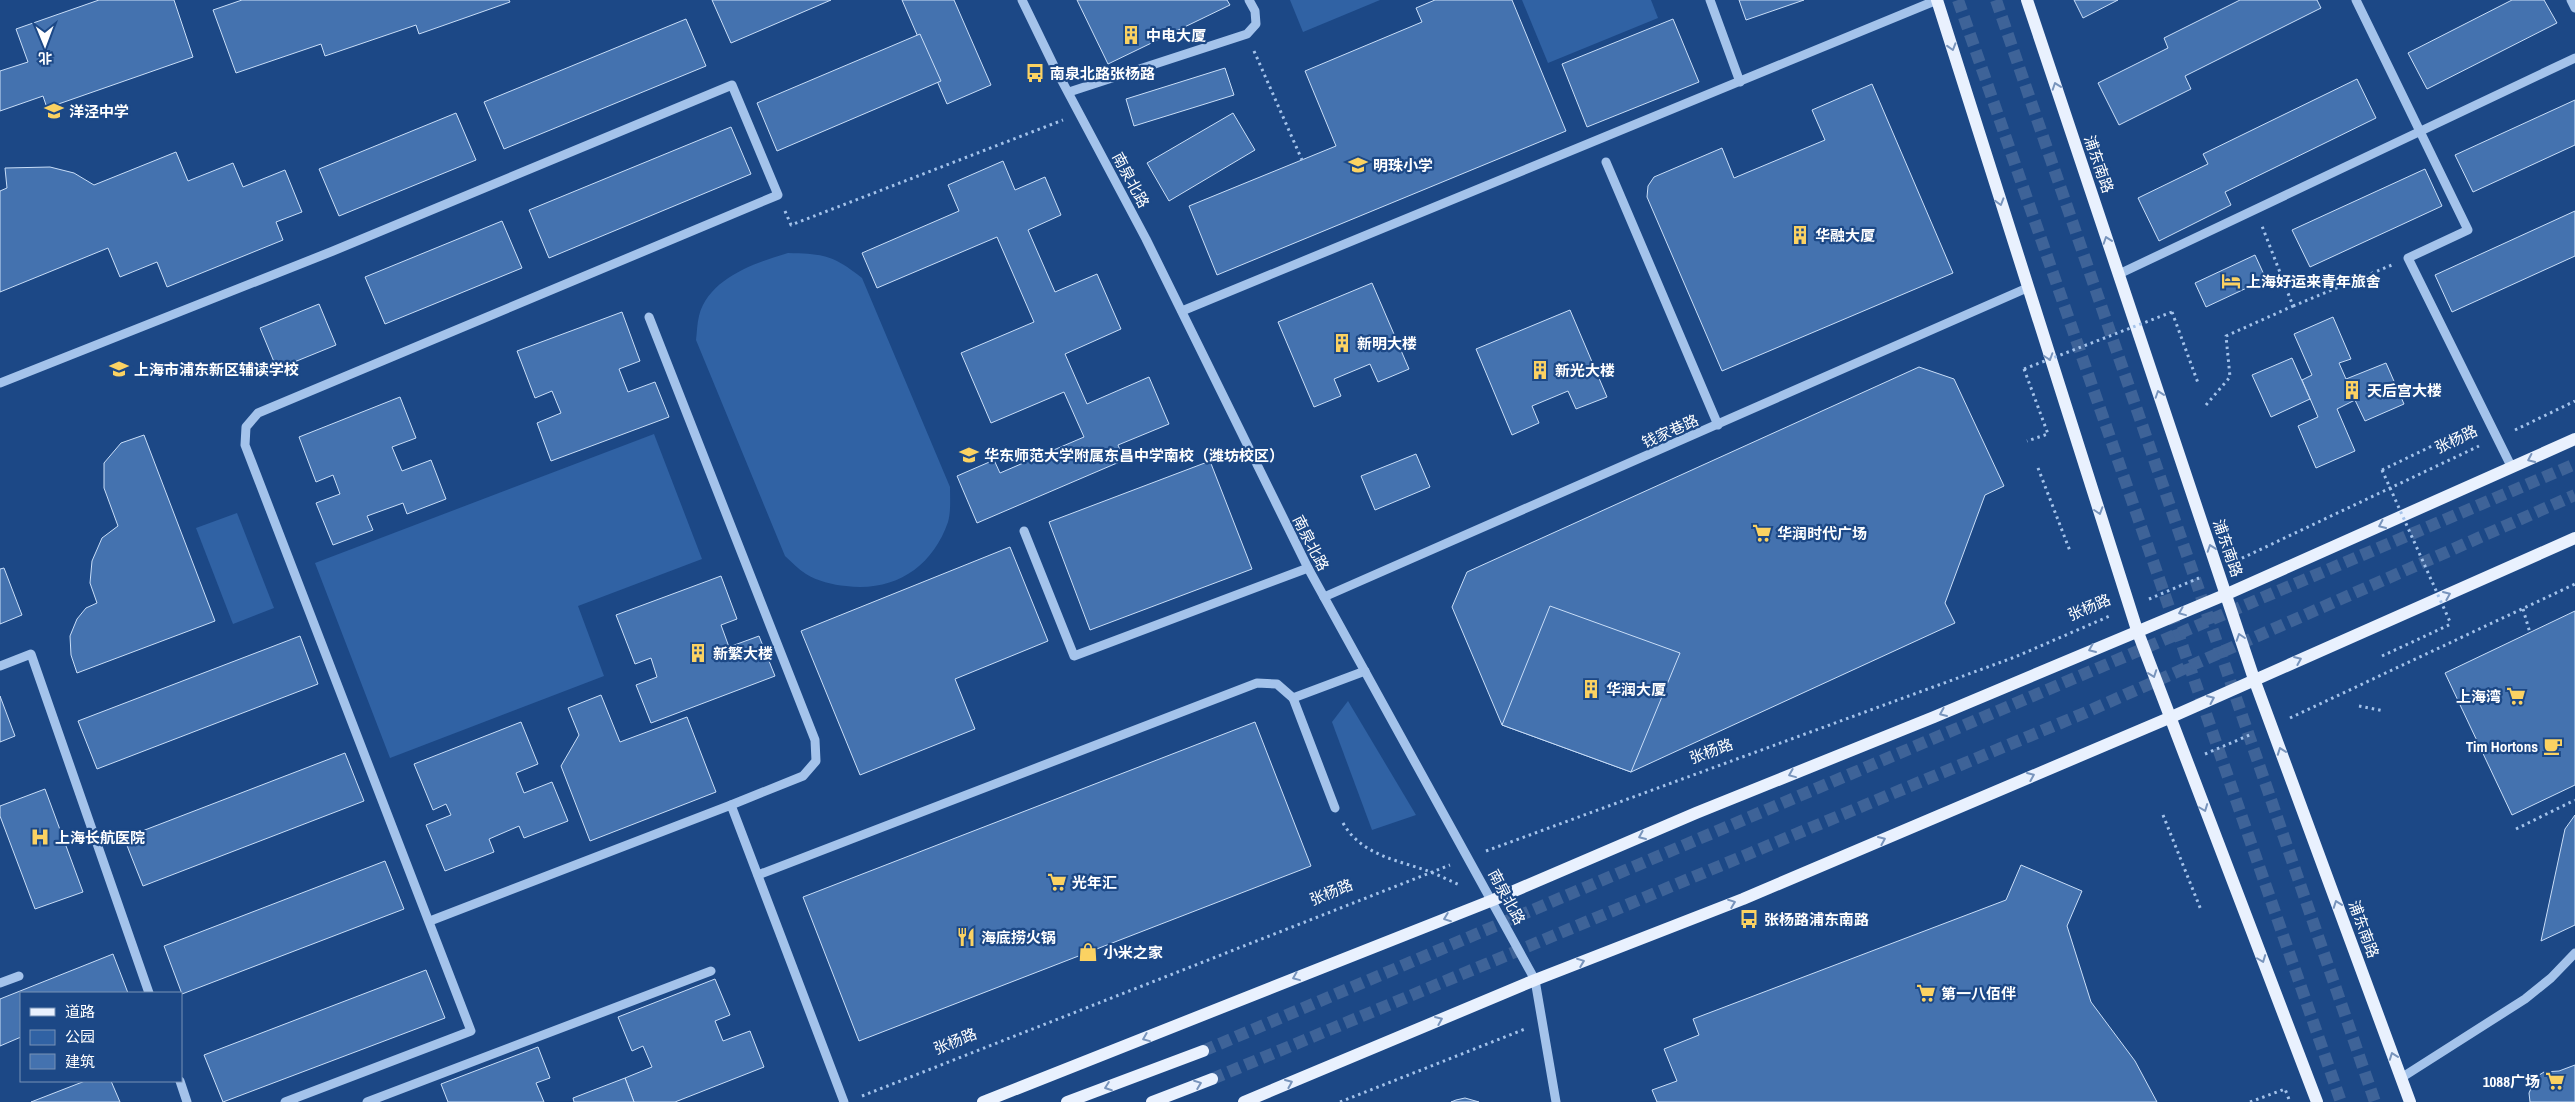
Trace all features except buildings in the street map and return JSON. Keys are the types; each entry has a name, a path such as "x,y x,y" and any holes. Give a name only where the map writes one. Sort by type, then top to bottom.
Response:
{"main road":[{"path":"1937,0 2137,630 2317,1102"},
{"name":"浦东南路","path":"2027,0 2254,680 2410,1102"},
{"path":"983,1102 1493,900 1696,813 1934,717 2226,594 2512,468 2575,438"},
{"path":"1244,1102 1535,980 1743,899 2169,718 2575,538"},
{"path":"1067,1102 1203,1052"},
{"path":"1152,1102 1212,1079"}],"street":[{"name":"南泉北路","path":"1022,0 1182,311 1308,568 1470,858 1535,980 1556,1102"},
{"path":"1068,92 1247,34 1256,24 1255,11 1250,0"},
{"path":"1710,0 1740,82"},
{"path":"1182,311 1937,0"},
{"path":"2356,0 2468,230 2408,258 2512,468"},
{"path":"2571,0 2575,8"},
{"path":"2119,274 2575,58"},
{"path":"0,383 333,251 732,86 778,195 258,413 246,427 245,445 430,921 470,1031 285,1102"},
{"path":"1606,162 1718,425"},
{"name":"钱家巷路","path":"1324,598 2027,288"},
{"path":"430,921 803,776 816,761 815,740 649,317"},
{"path":"1024,531 1074,656 1308,568"},
{"path":"0,666 31,654 150,992"},
{"path":"1292,698 1365,671"},
{"path":"758,875 1257,683 1276,684 1292,698 1335,808"},
{"path":"731,805 844,1102"},
{"path":"2401,1078 2525,999 2551,978 2575,952"},
{"path":"366,1102 710,971"},
{"path":"0,983 19,976"},
{"path":"180,1082 187,1102"}],"path":[{"path":"1247,34 1302,160"},
{"path":"778,195 791,225 1080,113"},
{"path":"2256,209 2293,306"},
{"path":"2206,405 2230,377 2226,336 2408,258"},
{"path":"2027,441 2048,434 2024,369 2172,312 2198,383"},
{"name":"张杨路","path":"855,1098 1430,872 2015,657 2218,570 2575,401"},
{"path":"2382,656 2451,624 2382,470 2457,434"},
{"path":"2038,468 2070,551"},
{"path":"2186,762 2271,726 2575,584"},
{"path":"2523,609 2530,633"},
{"path":"2359,706 2384,711"},
{"path":"2516,829 2575,800"},
{"path":"1335,808 1348,833 1371,852 1430,872 1493,900"},
{"path":"2163,815 2201,910"},
{"path":"1340,1102 1542,1022"},
{"path":"2250,1102 2285,1089 2290,1102"}],"green space":[{"path":"1290,0 1380,0 1303,32"},
{"path":"1522,0 1651,0 1658,18 1548,63"},
{"path":"788,253 828,257 862,278 950,487 949,518 941,538 921,564 909,574 895,581 864,587 831,584 806,574 785,556 696,340 699,316 704,303 712,292 723,282 748,267"},
{"path":"654,434 702,559 578,606 604,676 390,758 315,563"},
{"path":"237,513 274,608 233,624 196,528"},
{"path":"1348,701 1416,815 1372,830 1332,722"}],"tunnel":[{"path":"1958,0 2341,1102"},
{"path":"1996,0 2375,1102"},
{"path":"1203,1051 2575,464"},
{"path":"1212,1079 2082,714 2575,495"}],"place":[{"name":"中电大厦","path":"1131,35"},
{"name":"南泉北路张杨路","path":"1035,73"},
{"name":"洋泾中学","path":"54,111"},
{"name":"明珠小学","path":"1358,165"},
{"name":"华融大厦","path":"1800,235"},
{"name":"上海好运来青年旅舍","path":"2231,281"},
{"name":"新明大楼","path":"1342,343"},
{"name":"上海市浦东新区辅读学校","path":"119,369"},
{"name":"新光大楼","path":"1540,370"},
{"name":"天后宫大楼","path":"2352,390"},
{"name":"华东师范大学附属东昌中学南校（潍坊校区）","path":"969,455"},
{"name":"华润时代广场","path":"1762,533"},
{"name":"新繁大楼","path":"698,653"},
{"name":"华润大厦","path":"1591,689"},
{"name":"上海湾","path":"2516,696"},
{"name":"Tim Hortons","path":"2553,746"},
{"name":"上海长航医院","path":"40,837"},
{"name":"光年汇","path":"1057,882"},
{"name":"张杨路浦东南路","path":"1749,919"},
{"name":"海底捞火锅","path":"966,937"},
{"name":"小米之家","path":"1088,952"},
{"name":"第一八佰伴","path":"1926,993"},
{"name":"1088广场","path":"2555,1081"}]}
